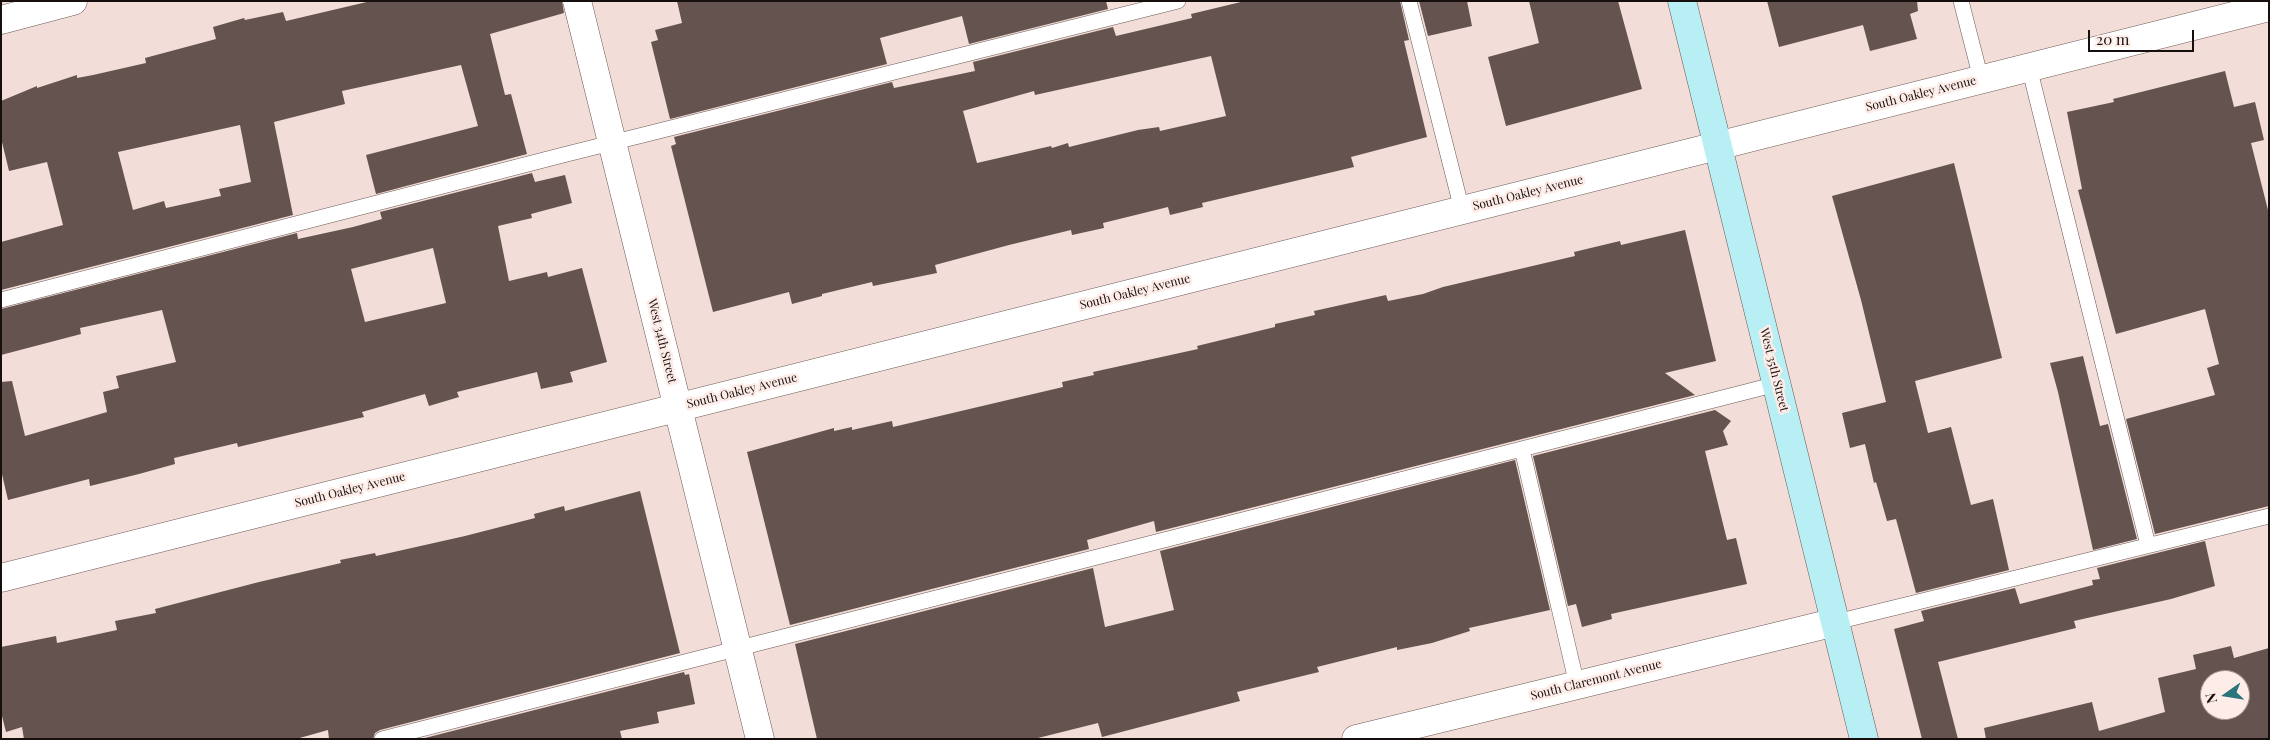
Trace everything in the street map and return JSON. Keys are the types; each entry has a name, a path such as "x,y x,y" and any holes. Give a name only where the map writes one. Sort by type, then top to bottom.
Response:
{"main road":[{"name":"West 35th Street","path":"1682,1 1864,739"}],"street":[{"path":"1,20 73,1"},
{"name":"West 34th Street","path":"577,1 760,739"},
{"name":"South Oakley Avenue","path":"1,578 2269,7"},
{"name":"South Claremont Avenue","path":"1356,739 1836,622"}],"lane":[{"path":"1,300 612,143 1178,1"},
{"path":"1409,1 1462,210"},
{"path":"1961,1 1981,79"},
{"path":"2029,67 2148,545"},
{"path":"382,739 1777,384"},
{"path":"1522,449 1577,685"},
{"path":"1836,622 2269,516"}],"building":[{"path":"371,1 562,1 564,13 490,34 505,95 511,94 527,154 376,194 366,155 478,126 461,65 342,91 345,104 274,122 293,215 1,290 1,242 63,225 47,162 9,171 1,138 1,101 37,86 37,88 77,75 77,78 146,63 145,58 216,39 213,27 244,18 245,20 283,12 286,21","holes":["240,125 251,182 219,189 221,196 166,208 164,201 133,210 118,152"]},
{"path":"677,1 1106,1 1108,9 969,44 962,16 880,38 887,64 670,119 651,42 658,40 655,30 682,23"},
{"path":"1245,1 1400,1 1409,40 1404,41 1427,137 1351,157 1354,167 1202,203 1203,207 1170,215 1168,207 1103,223 1104,228 1072,235 1071,230 1009,245 935,265 937,273 873,286 872,282 822,294 822,296 792,304 789,292 713,312 671,146 676,144 674,137 892,82 894,88 975,71 973,62 1113,27 1116,36 1192,18 1191,14","holes":["1211,56 1226,116 1160,131 1159,127 1138,130 1069,147 1068,143 1052,148 1051,146 977,163 963,111 1034,91 1035,95"]},
{"path":"1419,1 1467,1 1472,26 1428,36"},
{"path":"1529,1 1618,1 1642,89 1506,126 1488,57 1539,43"},
{"path":"1767,1 1917,1 1918,11 1910,14 1917,39 1870,51 1863,25 1779,47"},
{"path":"2225,71 2234,107 2255,102 2264,140 2251,143 2269,214 2269,506 2155,534 2126,419 2215,395 2207,368 2219,364 2205,309 2116,334 2078,190 2082,189 2067,112 2114,102 2113,99"},
{"path":"1954,163 2002,358 1915,381 1928,433 1951,427 1971,505 1993,499 2009,570 1916,593 1896,519 1887,521 1876,482 1874,483 1865,444 1850,448 1842,413 1886,402 1861,300 1832,196"},
{"path":"532,173 535,182 565,175 572,203 531,214 532,218 498,226 509,281 547,272 548,277 582,268 607,362 570,372 573,382 541,389 537,372 457,392 459,397 429,406 425,394 362,412 364,417 238,447 237,443 174,458 175,464 90,486 89,479 8,500 1,470 1,382 12,381 25,436 107,412 103,392 119,388 116,376 176,362 162,310 80,328 81,334 1,355 1,309 297,233 298,239 353,227 382,219 380,212","holes":["433,248 446,303 365,322 351,269"]},
{"path":"1685,230 1716,361 1665,373 1695,395 1156,532 1154,521 1087,540 1089,549 790,625 747,452 834,428 834,431 852,427 852,430 892,421 893,427 1063,387 1062,382 1094,375 1093,372 1198,349 1197,346 1315,315 1314,311 1386,295 1388,301 1423,294 1443,287 1575,256 1574,252 1620,241 1621,245"},
{"path":"2083,356 2100,426 2108,424 2137,539 2093,550 2050,363"},
{"path":"1715,410 1731,421 1723,431 1728,445 1705,451 1727,540 1736,538 1747,584 1611,614 1612,619 1582,627 1576,604 1568,606 1533,456"},
{"path":"1515,460 1550,610 1469,628 1470,631 1432,643 1397,650 1397,647 1317,667 1319,672 1237,692 1240,701 1102,737 1098,723 1034,739 817,739 795,644 1093,568 1105,627 1174,610 1160,551"},
{"path":"640,491 680,653 380,730 375,733 373,739 329,739 328,730 296,739 24,739 22,727 6,732 1,712 1,647 56,636 57,643 117,630 115,621 156,613 155,609 341,563 340,560 375,553 376,556 465,536 535,518 534,514 564,506 565,511"},
{"path":"2205,541 2215,586 2171,599 2074,621 2076,628 1938,662 1958,739 1922,739 1894,629 1924,621 1921,611 2015,588 2020,604 2093,585 2092,580 2100,579 2097,568"},
{"path":"2231,646 2234,658 2269,648 2269,739 1986,739 1984,728 2092,702 2099,731 2165,712 2158,678 2196,669 2193,655"},
{"path":"684,672 685,675 689,674 695,704 657,712 659,723 620,731 622,739 421,739"}]}
